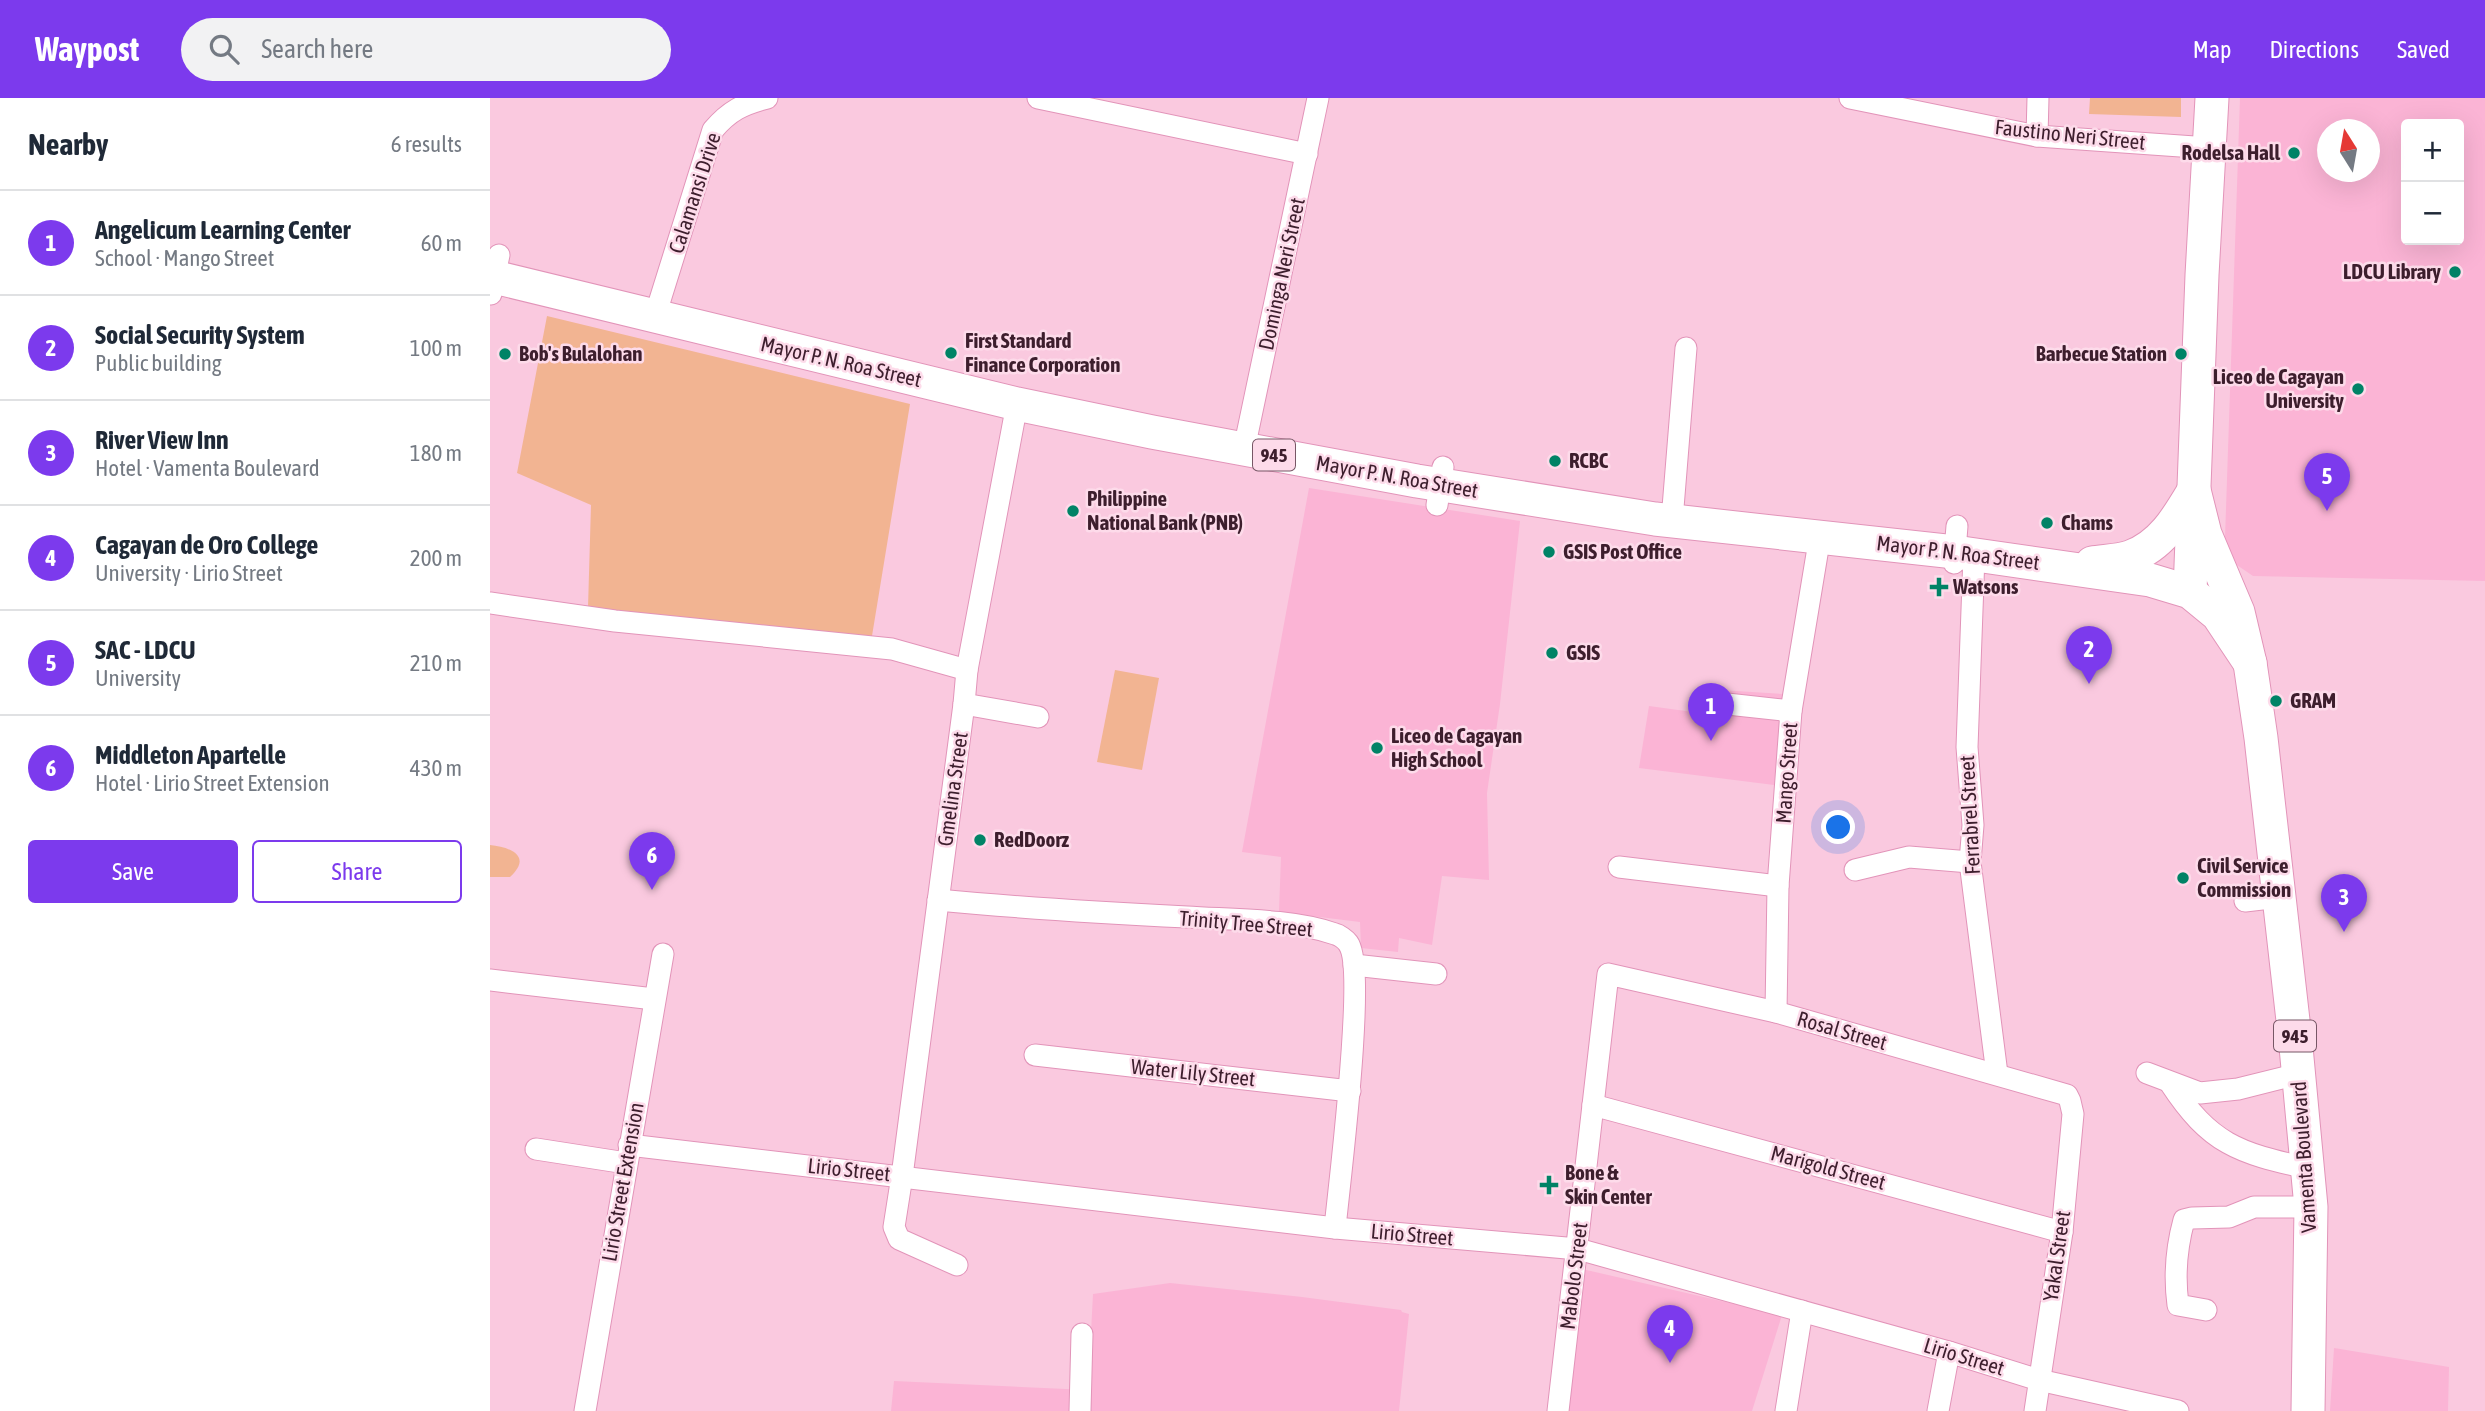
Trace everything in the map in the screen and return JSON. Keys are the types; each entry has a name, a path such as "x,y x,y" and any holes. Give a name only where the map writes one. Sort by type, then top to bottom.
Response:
{"main road":[{"path":"2190,592 2212,98"},
{"name":"Mayor P. N. Roa Street","path":"493,276 1017,404 1440,486 1622,515 1960,549 2071,556 2190,592"},
{"path":"2071,556 2129,557 2153,546 2174,524 2194,490"},
{"path":"2194,490 2205,534 2238,612 2250,663"},
{"name":"Vamenta Boulevard","path":"2190,592 2218,615 2250,663 2261,738 2311,1207 2308,1411"}],"street":[{"name":"Calamansi Drive","path":"654,316 713,130 724,116 741,105 767,98"},
{"path":"1038,98 1307,154"},
{"name":"Dominga Neri Street","path":"1244,449 1318,98"},
{"name":"Faustino Neri Street","path":"1850,98 2037,136 2209,148"},
{"path":"2037,136 2038,98"},
{"path":"1672,520 1686,348"},
{"name":"Gmelina Street","path":"957,1265 899,1239 894,1227 967,670 1017,404"},
{"name":"Mango Street","path":"1776,1012 1778,886 1802,534"},
{"name":"Ferrabrel Street","path":"1960,549 1968,675 1966,747 1973,825 1970,862 1997,1074"},
{"path":"490,603 615,621 892,649 967,670"},
{"path":"1709,702 1791,711"},
{"path":"964,704 1038,717"},
{"path":"1855,870 1909,857 1970,862"},
{"path":"1619,867 1778,886"},
{"path":"2245,901 2279,897"},
{"name":"Trinity Tree Street","path":"938,900 1252,921 1338,934 1349,944 1354,965 1350,1090 1335,1228"},
{"name":"Lirio Street Extension","path":"585,1411 663,954"},
{"path":"1354,965 1436,974"},
{"name":"Rosal Street","path":"1608,974 1776,1012 2062,1093 2070,1101"},
{"name":"Mabolo Street","path":"1558,1411 1608,974"},
{"path":"490,980 654,999"},
{"name":"Water Lily Street","path":"1035,1055 1350,1090"},
{"path":"2147,1073 2200,1093 2238,1089 2298,1074"},
{"path":"2170,1083 2189,1112 2219,1137 2260,1158 2307,1168"},
{"name":"Yakal Street","path":"2035,1411 2062,1231 2073,1114 2070,1101"},
{"name":"Marigold Street","path":"1593,1105 2062,1231"},
{"name":"Lirio Street","path":"536,1149 902,1176 1335,1228 1578,1249 1949,1352 2039,1380 2178,1411"},
{"path":"2206,1310 2178,1306 2174,1285 2180,1236 2185,1220 2229,1217 2254,1207 2311,1207"},
{"path":"1786,1411 1802,1311"},
{"path":"1080,1411 1082,1334"},
{"path":"1938,1411 1949,1352"}],"shaded area":[{"path":"2090,98 2181,98 2181,117 2089,114"},
{"name":"Liceo de Cagayan University","path":"2240,98 2485,98 2485,581 2253,576 2231,561 2225,538"},
{"path":"547,316 910,404 872,636 588,608 591,505 517,473"},
{"name":"Liceo de Cagayan High School","path":"1309,488 1520,521 1500,704 1487,793 1489,880 1442,876 1432,945 1399,938 1398,952 1361,948 1360,922 1279,912 1281,857 1242,852"},
{"path":"1115,670 1159,678 1142,770 1097,762"},
{"path":"1704,689 1783,694 1774,785 1639,768 1649,706 1700,713"},
{"path":"490,845 511,850 519,858 517,870 510,877 490,877"},
{"path":"1582,1269 1782,1315 1752,1411 1567,1411"},
{"path":"1170,1283 1302,1297 1401,1310 1409,1314 1399,1411 891,1411 894,1381 1088,1390 1093,1294"},
{"path":"2334,1348 2449,1367 2448,1411 2330,1411"}],"place":[{"name":"Rodelsa Hall","path":"2294,153"},
{"name":"LDCU Library","path":"2455,272"},
{"name":"First Standard Finance Corporation","path":"951,353"},
{"name":"Bob's Bulalohan","path":"505,354"},
{"name":"Barbecue Station","path":"2181,354"},
{"name":"Liceo de Cagayan University","path":"2358,389"},
{"name":"RCBC","path":"1555,461"},
{"name":"Philippine National Bank (PNB)","path":"1073,511"},
{"name":"SAC - LDCU","path":"2327,511"},
{"name":"Chams","path":"2047,523"},
{"name":"GSIS Post Office","path":"1549,552"},
{"name":"Watsons","path":"1939,587"},
{"name":"GSIS","path":"1552,653"},
{"name":"Social Security System","path":"2089,684"},
{"name":"GRAM","path":"2276,701"},
{"name":"Angelicum Learning Center","path":"1711,741"},
{"name":"Liceo de Cagayan High School","path":"1377,748"},
{"name":"RedDoorz","path":"980,840"},
{"name":"Civil Service Commission","path":"2183,878"},
{"name":"Middleton Apartelle","path":"652,890"},
{"name":"River View Inn","path":"2344,932"},
{"name":"Bone & Skin Center","path":"1549,1185"},
{"name":"Cagayan de Oro College","path":"1670,1363"}]}
